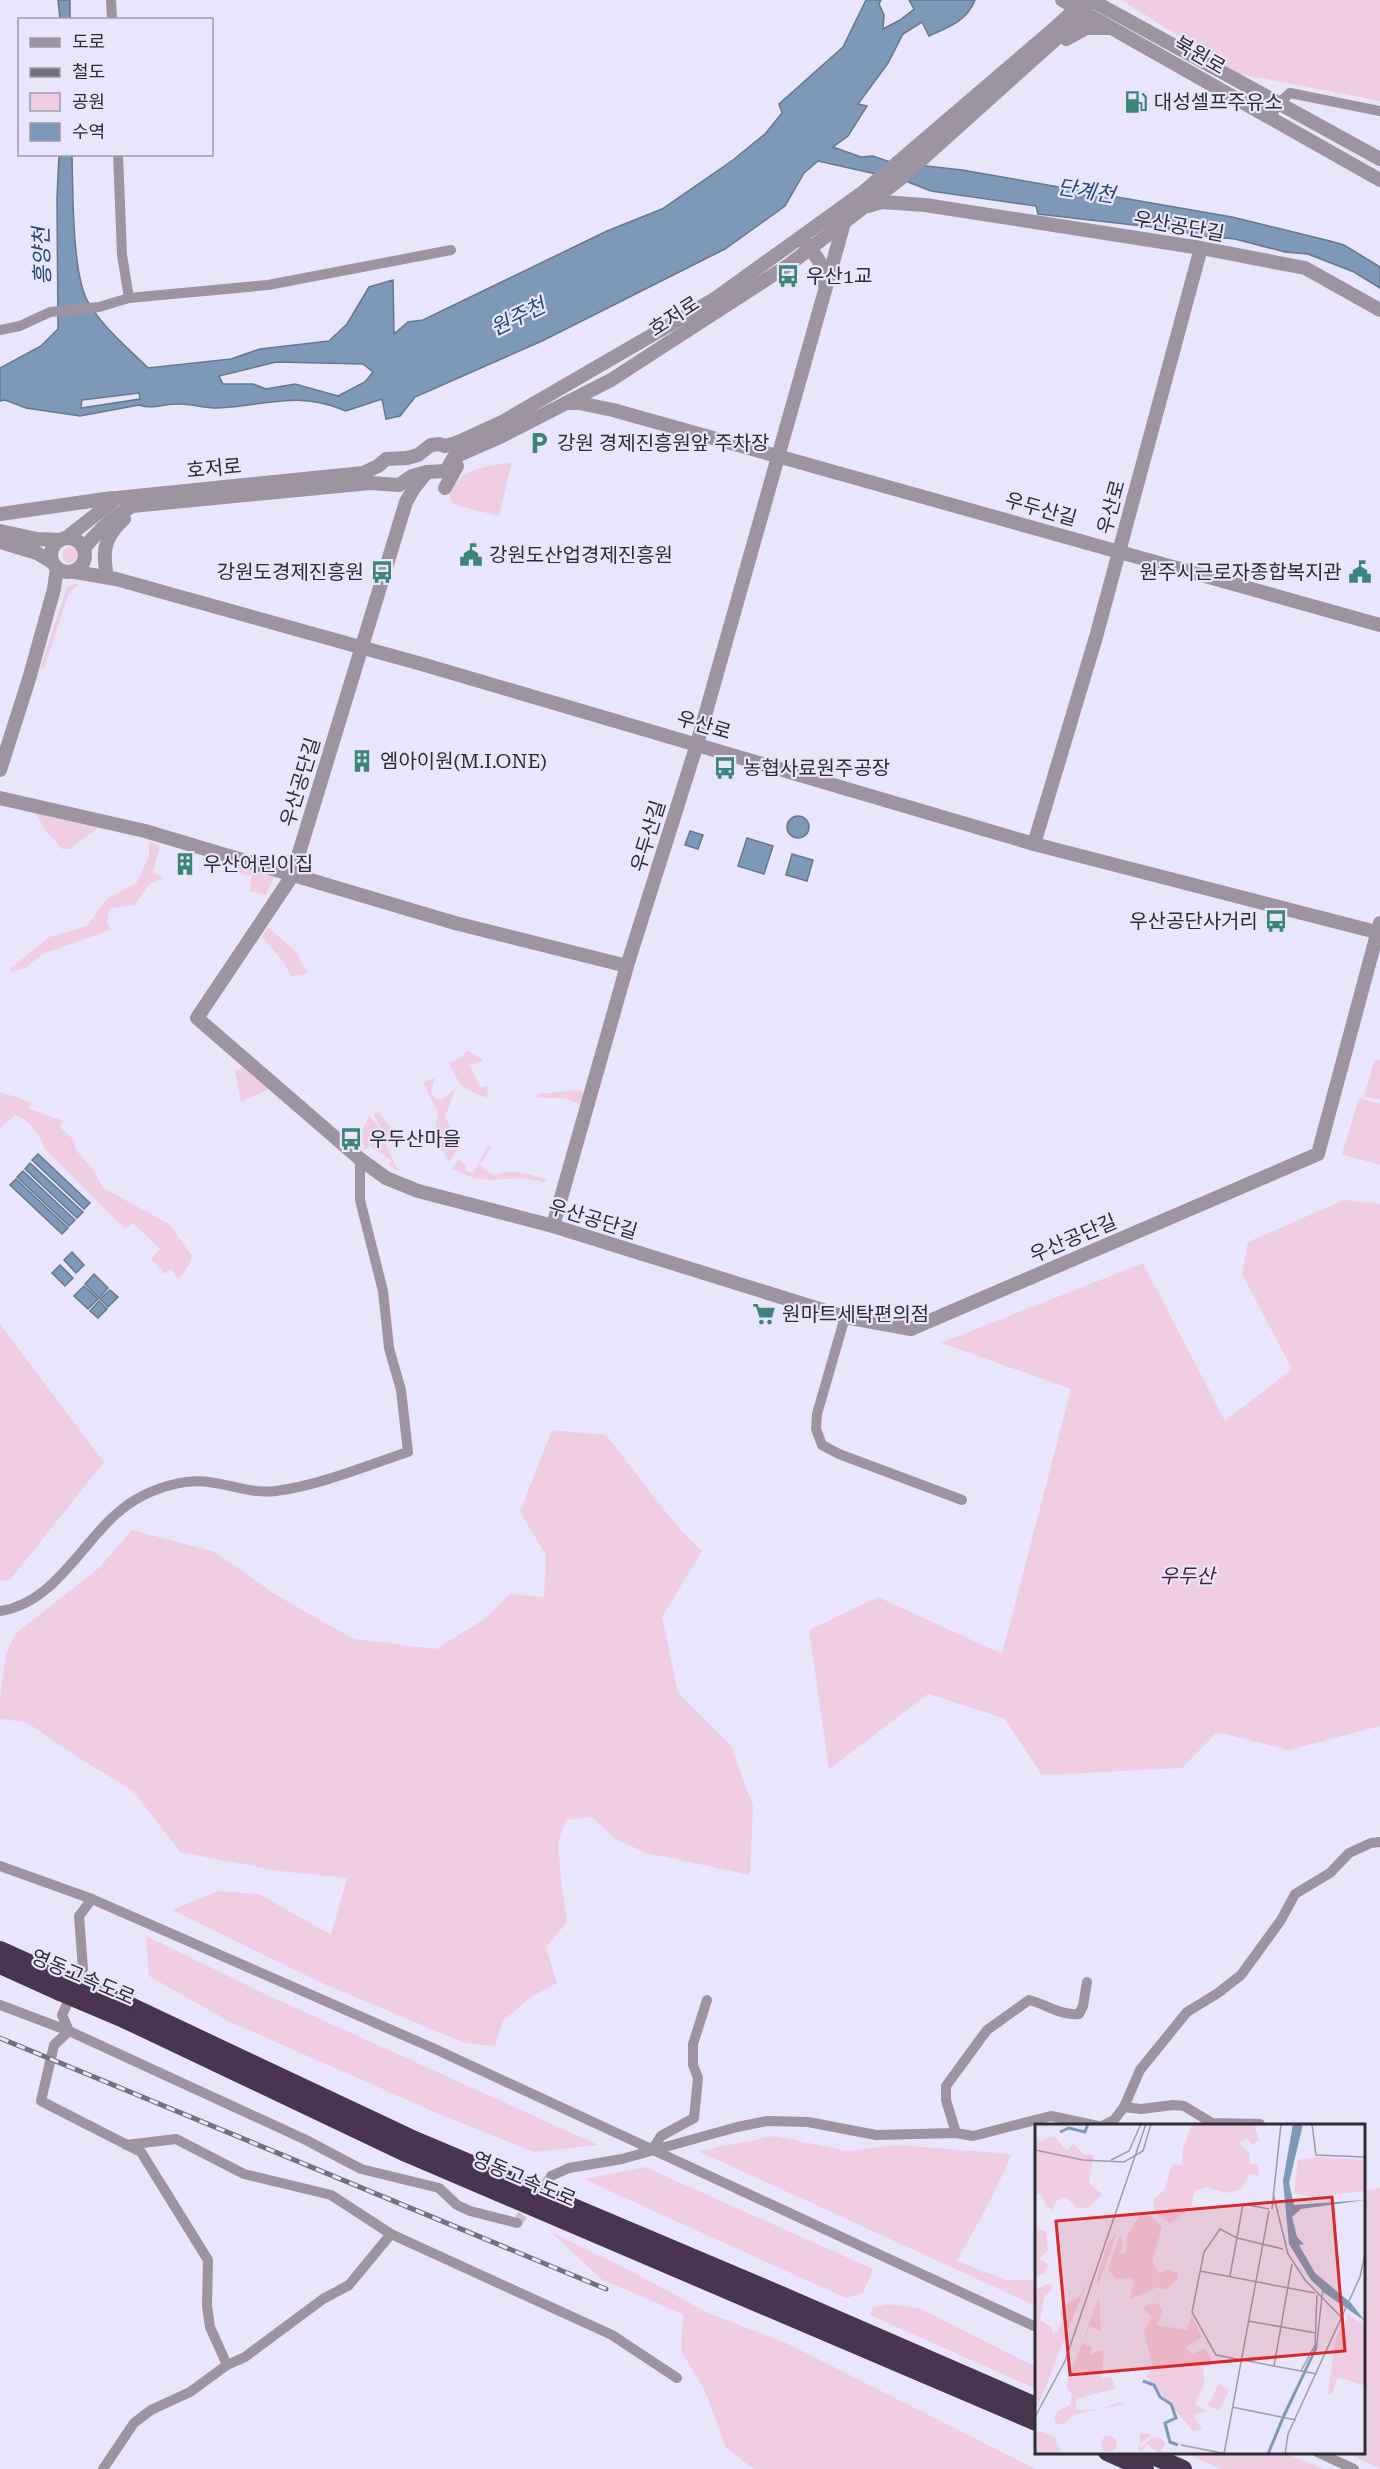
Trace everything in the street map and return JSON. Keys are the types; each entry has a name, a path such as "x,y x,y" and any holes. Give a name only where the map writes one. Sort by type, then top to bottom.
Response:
{"highway":[{"name":"영동고속도로","path":"0,1950 63,1986"},
{"name":"영동고속도로","path":"0,1965 63,1986 127,2012 410,2138 770,2290 1035,2406"},
{"name":"영동고속도로","path":"127,2012 406,2153 1035,2422"},
{"path":"1111,2454 1145,2469"},
{"path":"1149,2454 1183,2469"}],"street":[{"path":"111,0 112,18"},
{"path":"1034,51 1054,22 1058,8 1055,0"},
{"path":"934,140 1034,51 1080,3"},
{"name":"북원로","path":"1080,3 1119,31 1380,180"},
{"name":"북원로","path":"1080,3 1279,103 1380,159"},
{"path":"1034,51 1052,50 1079,30 1086,28 1105,27 1119,31"},
{"path":"1270,118 1279,103 1290,93 1380,111"},
{"name":"호저로","path":"449,457 502,436 610,380 790,264 899,180 934,140"},
{"name":"호저로","path":"168,503 379,482 399,485 412,476 427,472 441,473 449,457 469,437 504,421 716,298 934,140"},
{"path":"118,156 122,255 129,298"},
{"path":"899,180 906,197 924,206"},
{"name":"우산공단길","path":"863,207 882,202 924,206 1201,248 1305,268 1380,310"},
{"name":"우두산길","path":"553,1226 627,966 697,744 844,222"},
{"path":"800,237 820,258 824,269 825,291"},
{"name":"우산로","path":"1034,844 1096,638 1201,248"},
{"path":"0,330 20,326 50,312 99,307 129,298 268,285 451,250"},
{"path":"790,264 814,266 819,272 825,291"},
{"path":"582,376 589,391"},
{"path":"610,380 603,396 605,403 613,410"},
{"name":"우두산길","path":"565,404 579,403 613,410 1119,551"},
{"name":"호저로","path":"0,514 117,498 363,472 378,466 388,458 407,458 418,455 431,445 439,444 449,457"},
{"path":"449,457 445,488 454,469 471,448"},
{"path":"378,466 376,474 379,482"},
{"name":"우산공단길","path":"427,472 406,502 292,876 197,1018 360,1159 386,1178 411,1189 553,1226 845,1317 911,1329 1318,1154 1379,929"},
{"path":"399,485 406,495 406,502"},
{"path":"0,770 54,589 63,569 53,548 117,498"},
{"path":"63,569 84,564 85,550 103,526 117,514 132,506 168,503"},
{"path":"111,575 103,556 112,530 123,519 140,511 168,503"},
{"path":"0,531 37,539 76,540 111,575"},
{"name":"우산로","path":"0,542 37,553 63,569 111,575 1034,844 1379,929"},
{"path":"1119,551 1380,625"},
{"path":"0,798 145,831 455,923 627,966"},
{"path":"0,1611 26,1604 56,1580 108,1521 135,1500 159,1489 183,1481 209,1482 243,1490 275,1491 312,1483 408,1452 401,1390 389,1348 383,1291 360,1200 360,1159"},
{"path":"845,1317 817,1414 816,1429 822,1445 839,1454 962,1500"},
{"path":"1105,2124 1114,2120 1124,2107 1140,2070 1187,2012 1218,1993 1241,1975 1281,1920 1295,1894 1330,1873 1349,1853 1371,1843 1380,1842"},
{"path":"0,1866 92,1899 435,2049 1035,2327"},
{"path":"69,2031 62,2015 83,1969 79,1916 92,1899"},
{"path":"956,2133 946,2100 946,2086 987,2030 1029,2000 1044,2004 1067,2016 1078,2014 1083,2006 1087,1982"},
{"path":"652,2150 661,2136 694,2118 698,2078 693,2065 693,2044 707,2001"},
{"path":"0,2005 69,2031 304,2139 361,2169 439,2188 457,2205 470,2211 517,2223"},
{"path":"69,2031 54,2044 41,2100 141,2152 208,2260 207,2306 210,2327 227,2365"},
{"path":"1124,2107 1141,2109 1184,2106 1212,2123 1260,2124"},
{"path":"551,2176 569,2168 622,2159 767,2121 808,2122 876,2135 956,2133 974,2136 1051,2116 1090,2124"},
{"path":"126,2145 176,2139 244,2174 331,2195 391,2234 612,2335 677,2378"},
{"path":"103,2469 134,2423 151,2410 190,2392 227,2365 245,2357 323,2299 349,2285 391,2234"},
{"path":"1321,2454 1354,2469"}],"green space":[{"path":"1121,0 1380,0 1380,101 1240,74"},
{"path":"512,462 499,516 458,506 451,502 452,490 463,475 470,471"},
{"path":"70,547 78,555 70,563 62,555"},
{"path":"78,585 68,595 44,669 40,669 67,587"},
{"path":"33,810 98,828 70,849 62,849 47,832"},
{"path":"149,842 160,845 153,873 164,878 149,884 135,905 109,910 107,921 111,930 44,953 24,969 12,972 10,969 49,937 87,926 107,899 137,882 149,856"},
{"path":"234,866 274,877 266,895 249,891 252,876 233,872"},
{"path":"268,927 299,955 301,964 309,971 303,975 290,976 285,964 262,937"},
{"path":"467,1051 482,1059 470,1065 480,1087 488,1085 487,1098 463,1086 456,1078 449,1063"},
{"path":"1375,1059 1380,1060 1380,1100 1364,1096"},
{"path":"244,1066 269,1089 241,1102 235,1071"},
{"path":"435,1078 431,1091 435,1099 442,1100 455,1090 445,1117 455,1135 458,1149 449,1162 434,1135 438,1113 423,1082"},
{"path":"577,1090 584,1092 580,1104 564,1098 536,1098 537,1094"},
{"path":"0,1092 31,1102 29,1109 64,1121 60,1127 75,1141 75,1149 92,1168 103,1188 169,1224 192,1256 179,1279 171,1269 165,1274 151,1259 160,1249 133,1223 125,1229 44,1148 37,1133 29,1124 15,1115 0,1128"},
{"path":"1359,1098 1380,1104 1380,1165 1342,1154"},
{"path":"379,1112 393,1130 392,1136 387,1141 373,1114"},
{"path":"369,1116 376,1123 398,1171 389,1165 391,1160 370,1146 366,1149 362,1141 362,1132"},
{"path":"489,1144 491,1147 480,1165 490,1173 518,1172 547,1180 544,1182 522,1178 490,1180 474,1178 452,1169 458,1159 467,1167 465,1170 473,1173"},
{"name":"우두산","path":"1344,1200 1380,1204 1380,1726 1289,1750 1217,1732 1182,1768 1042,1775 1004,1718 928,1694 829,1769 809,1630 878,1597 1002,1654 1071,1389 941,1343 1143,1263 1225,1421 1292,1369 1242,1274 1248,1242"},
{"path":"0,1324 104,1462 10,1580 0,1581"},
{"path":"552,1430 606,1435 677,1526 702,1551 662,1617 678,1693 731,1746 753,1806 750,1875 647,1853 615,1839 592,1817 566,1820 558,1842 567,1922 546,1947 557,1983 531,1997 503,2021 495,2046 465,2043 324,1984 172,1910 218,1891 259,1894 331,1935 347,1878 279,1871 180,1852 133,1791 26,1722 0,1719 0,1698 6,1654 15,1634 100,1567 132,1530 215,1552 276,1595 354,1639 436,1649 486,1618 510,1594 544,1597 546,1555 520,1512"},
{"path":"146,1936 265,1994 598,2145 534,2152 444,2116 230,2022 149,1976"},
{"path":"774,2136 848,2151 896,2145 1012,2154 990,2201 957,2261 1006,2280 1035,2280 1035,2306 698,2151"},
{"path":"645,2167 873,2269 863,2293 846,2298 583,2179"},
{"path":"1380,2188 1380,2469 1349,2454 1365,2454 1365,2190"},
{"path":"551,2232 633,2272 706,2312 786,2343 1036,2469 754,2469 726,2448 705,2391 681,2351 683,2314 601,2279"},
{"path":"888,2304 921,2309 1035,2366 1035,2389 870,2315 873,2307"},
{"path":"1186,2454 1286,2454 1324,2469 1222,2469"}],"water":[{"path":"58,0 70,0 70,18 60,18"},
{"name":"원주천","path":"866,0 881,0 879,4 884,15 883,29 914,9 909,0 975,0 962,18 944,30 929,36 922,22 903,34 888,63 858,104 867,106 848,136 833,147 861,157 873,156 890,162 962,170 1232,217 1330,241 1344,245 1380,267 1380,288 1354,272 1308,254 1285,252 1235,239 1169,229 1038,214 1036,206 931,191 903,180 818,161 804,173 785,206 725,249 542,341 415,397 400,416 386,419 382,399 346,411 311,401 296,400 217,408 185,404 149,407 139,405 80,416 26,408 5,400 0,401 0,368 41,346 58,329 59,156 72,156 76,251 78,270 87,300 115,336 148,368 231,359 260,349 329,341 347,324 369,287 393,280 394,334 408,322 423,320 607,231 662,209 733,160 765,134 782,113 779,104 843,47","holes":["276,362 363,364 373,372 365,382 338,396 295,384 266,389 253,384 223,384 219,376","139,393 140,399 81,408 82,400"]},
{"path":"798,816 808,823 809,827 802,837 798,838 788,831 787,827 794,817"},
{"path":"690,831 703,835 698,849 685,845"},
{"path":"747,838 773,846 764,874 738,866"},
{"path":"792,854 813,860 807,881 786,875"},
{"path":"38,1154 90,1203 84,1209 32,1160"},
{"path":"30,1163 83,1212 77,1218 25,1169"},
{"path":"23,1171 75,1220 69,1226 17,1177"},
{"path":"16,1179 68,1228 62,1234 10,1185"},
{"path":"72,1252 84,1265 76,1273 64,1260"},
{"path":"60,1265 73,1278 65,1286 52,1273"},
{"path":"94,1274 108,1288 99,1298 85,1284"},
{"path":"84,1286 98,1299 88,1309 74,1296"},
{"path":"110,1290 118,1297 108,1307 100,1299"},
{"path":"99,1301 107,1309 98,1318 90,1311"}],"tunnel":[{"path":"517,2223 551,2176"}],"railway":[{"path":"0,2038 606,2289"}],"place":[{"name":"대성셀프주유소","path":"1136,102"},
{"name":"우산1교","path":"788,276"},
{"name":"강원 경제진흥원앞 주차장","path":"539,443"},
{"name":"강원도산업경제진흥원","path":"471,555"},
{"name":"강원도경제진흥원","path":"382,572"},
{"name":"원주시근로자종합복지관","path":"1360,572"},
{"name":"엠아이원(M.I.ONE)","path":"362,761"},
{"name":"농협사료원주공장","path":"725,768"},
{"name":"우산어린이집","path":"185,864"},
{"name":"우산공단사거리","path":"1276,921"},
{"name":"우두산마을","path":"351,1139"},
{"name":"원마트세탁편의점","path":"764,1314"}],"water label":[{"name":"단계천","path":"1086,191"},
{"name":"흥양천","path":"42,256"}]}
